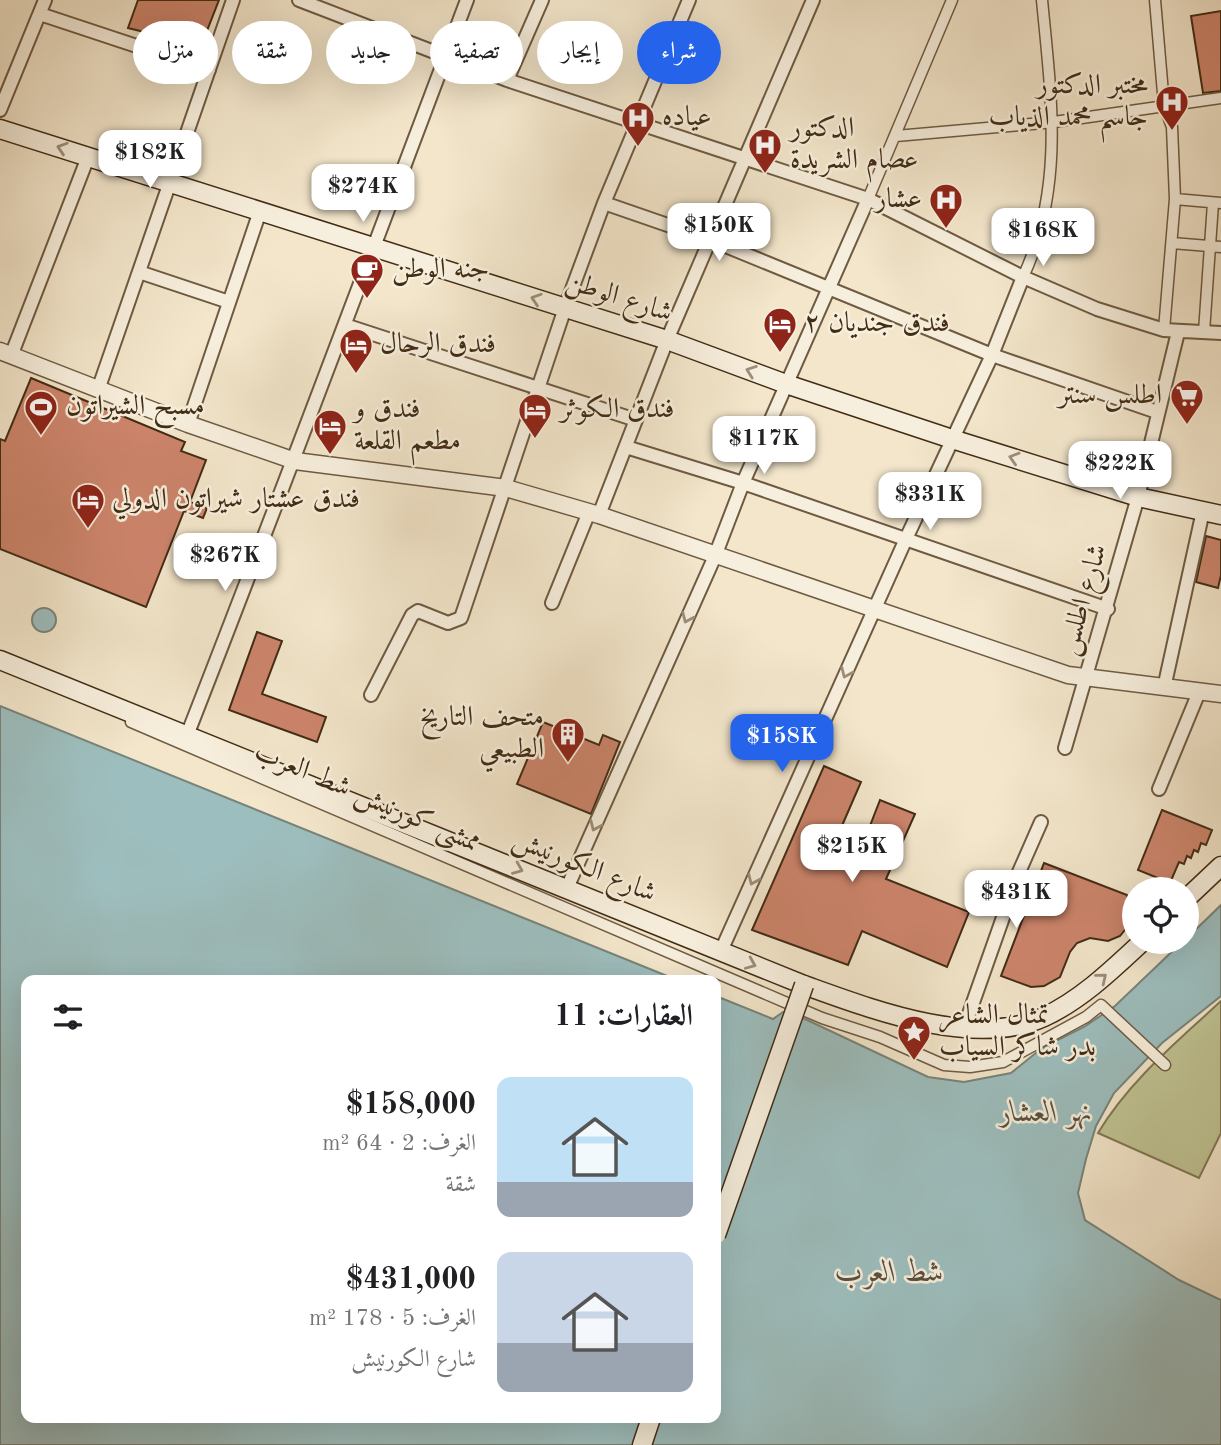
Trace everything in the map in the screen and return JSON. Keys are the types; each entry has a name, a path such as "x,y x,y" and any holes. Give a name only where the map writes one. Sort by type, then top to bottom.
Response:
{"main road":[{"name":"شارع الوطن","path":"0,129 667,340 786,384 952,439 1138,497 1221,515"},
{"name":"شارع الكورنيش","path":"0,660 186,738 567,888 804,985 898,1016 964,1027 1023,1024 1044,1017 1099,980 1128,954"},
{"path":"1199,887 1221,866"},
{"path":"721,1221 804,985"},
{"path":"642,1445 650,1423"}],"street":[{"path":"0,110 45,0"},
{"path":"218,44 233,0"},
{"path":"299,0 430,52"},
{"path":"459,21 467,0"},
{"path":"523,43 542,0"},
{"path":"371,695 412,615 418,611 448,623 461,618 565,308 604,203 689,0"},
{"path":"552,603 626,447 667,340 813,0"},
{"path":"567,888 715,556 743,484 896,136 952,0"},
{"path":"721,951 905,541 992,355 1034,253 1052,161 1054,122 1042,0"},
{"path":"1155,0 1164,105 1172,127 1175,199 1171,331"},
{"path":"40,14 133,45"},
{"path":"98,390 204,84"},
{"path":"186,738 295,460 435,84"},
{"path":"519,84 868,199 1023,277 1097,309 1171,331 1221,333"},
{"path":"896,136 1054,122 1221,98"},
{"path":"88,156 6,354 188,424 295,460 506,488 594,513 874,611 1068,675 1221,694"},
{"path":"1175,199 1217,203 1215,246 1204,332"},
{"path":"604,203 710,240 992,355 1157,412"},
{"path":"188,424 260,211"},
{"path":"1172,243 1215,246"},
{"path":"139,272 229,302"},
{"path":"345,326 636,420"},
{"name":"شارع اطلس","path":"1065,748 1108,609 1138,497 1171,331"},
{"path":"626,447 743,484 1108,609"},
{"path":"1164,688 1203,511"},
{"name":"ممشى كورنيش شط العرب","path":"0,666 822,1018 880,1037 944,1065 970,1067 1003,1062 1086,1017 1101,1004 1165,1065"},
{"path":"1158,789 1199,692"},
{"path":"964,1027 1019,872 1041,822"}],"green space":[{"path":"1221,1001 1221,1133 1199,1178 1098,1133 1139,1079"}],"water":[{"path":"39,608 49,608 56,615 56,625 49,632 39,632 32,625 32,615"},
{"name":"شط العرب","path":"0,706 665,975 21,975 21,1423 721,1423 721,998 773,1019 783,1012 805,1019 928,1077 964,1082 1011,1073 1042,1048 1084,1027 1115,1006 1169,954 1199,954 1199,926 1221,905 1221,996 1162,1043 1114,1093 1096,1126 1078,1193 1085,1220 1179,1280 1221,1300 1221,1445 0,1445"}],"building":[{"path":"138,0 219,0 211,21 133,21 133,29 128,28"},
{"path":"1221,11 1221,91 1203,93 1191,16"},
{"path":"31,378 185,442 181,451 206,460 190,502 207,508 203,518 184,511 146,607 0,549 0,439 5,441"},
{"path":"1206,536 1221,540 1221,575 1218,588 1196,582"},
{"path":"257,632 282,641 262,694 326,717 317,742 229,710"},
{"name":"متحف التاريخ الطبيعي","path":"543,722 599,745 603,735 620,742 591,814 517,784"},
{"path":"824,766 861,782 841,828 866,836 880,800 915,814 886,879 969,912 947,967 862,931 848,965 752,930"},
{"path":"1162,810 1212,830 1206,845 1201,843 1198,852 1194,850 1191,858 1187,856 1184,864 1179,862 1173,877 1155,877 1138,870"},
{"path":"1044,863 1122,893 1120,936 1108,941 1090,938 1077,943 1070,952 1060,977 1044,986 1031,987 1001,976"}],"place":[{"name":"مختبر الدكتور جاسم محمد الذياب","path":"1172,132"},
{"name":"عياده","path":"638,148"},
{"name":"الدكتور عصام الشريدة","path":"765,175"},
{"name":"عشار","path":"946,230"},
{"name":"جنه الوطن","path":"367,300"},
{"name":"فندق جنديان ٢","path":"780,354"},
{"name":"فندق الرحال","path":"356,375"},
{"name":"اطلس سنتر","path":"1187,426"},
{"name":"مسبح الشيراتون","path":"41,437"},
{"name":"فندق الكوثر","path":"535,440"},
{"name":"فندق و مطعم القلعة","path":"330,456"},
{"name":"فندق عشتار شيراتون الدولي","path":"88,530"},
{"name":"متحف التاريخ الطبيعي","path":"568,764"},
{"name":"تمثال الشاعر بدر شاكر السياب","path":"914,1062"}],"water label":[{"name":"نهر العشار","path":"1046,1113"}]}
